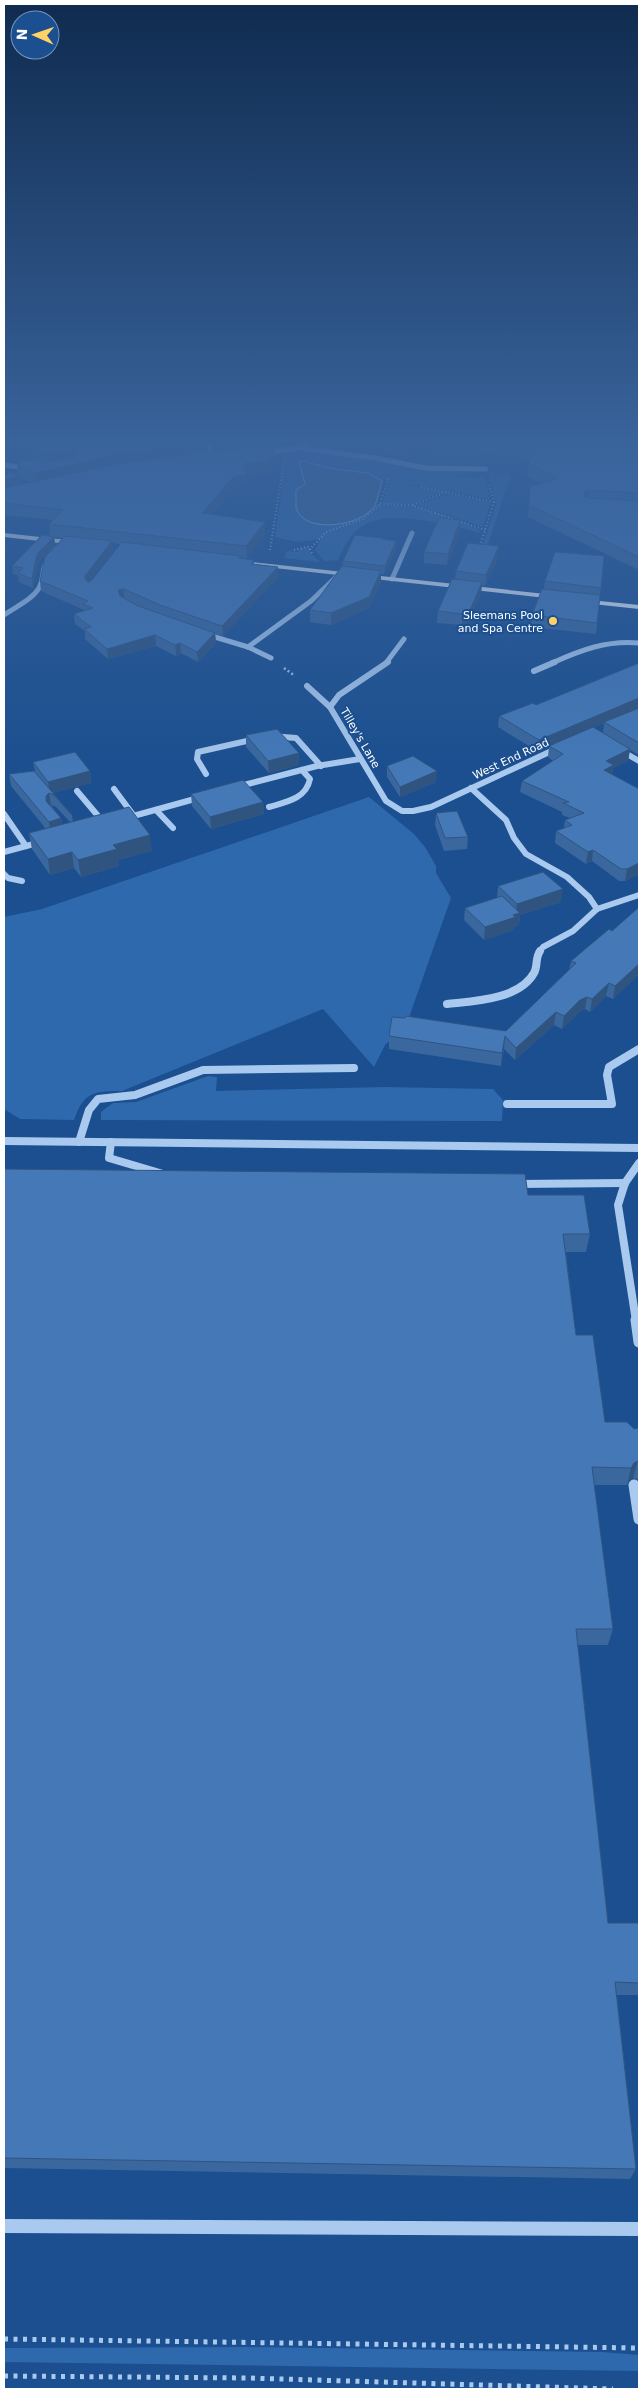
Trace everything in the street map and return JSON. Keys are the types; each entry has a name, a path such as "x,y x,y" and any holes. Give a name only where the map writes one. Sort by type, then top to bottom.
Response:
{"main road":[{"path":"228,561 563,598"},
{"path":"572,599 639,607"}],"street":[{"path":"4,615 36,592 40,583 42,565 59,548"},
{"path":"392,579 406,548"},
{"path":"248,647 311,601 337,573"},
{"path":"200,633 248,647 271,658"},
{"path":"330,707 336,697 380,669 391,659 404,639"},
{"path":"534,671 595,645 619,641 639,643"},
{"name":"Tilley's Lane","path":"307,686 330,707 390,806"},
{"path":"206,774 197,759 198,752 282,735 296,738 321,766"},
{"name":"West End Road","path":"390,806 399,811 420,810 566,745"},
{"path":"616,747 639,761"},
{"path":"224,791 302,770 360,759"},
{"path":"269,807 299,796 308,788 310,779 302,770"},
{"path":"471,788 506,820 514,838 526,854 567,877 589,897 597,909"},
{"path":"114,790 134,816"},
{"path":"77,791 112,822"},
{"path":"97,826 214,794"},
{"path":"156,810 173,828"},
{"path":"4,814 26,846"},
{"path":"4,852 54,838"},
{"path":"4,874 8,878 22,881"},
{"path":"447,1004 497,998 520,987 534,972 537,955 543,947 573,930 597,909 639,895"},
{"path":"507,1104 612,1104 607,1075 609,1067 639,1049"},
{"path":"79,1142 89,1110 98,1099 135,1095 203,1070 354,1068"},
{"path":"4,1142 639,1148"},
{"path":"111,1142 109,1158 176,1177"},
{"path":"639,1163 625,1183 618,1205 639,1342"},
{"path":"501,1184 625,1183"},
{"path":"634,1485 639,1519"},
{"path":"4,2226 639,2228"}],"path":[{"path":"268,565 271,548"},
{"path":"311,548 310,549 314,555 337,573"},
{"path":"271,658 307,686"},
{"path":"4,2339 639,2348"},
{"path":"4,2376 248,2378 613,2389"}],"shaded area":[{"path":"309,548 310,552 320,562 284,558 287,551 298,552 299,549"},
{"path":"316,548 344,548 338,560 324,561 315,550"},
{"path":"369,797 414,834 425,847 436,866 436,873 451,898 406,1026 385,1045 374,1067 323,1009 122,1091 105,1091 92,1095 82,1103 74,1120 20,1119 4,1109 4,917 42,909"},
{"path":"208,1076 217,1077 216,1091 385,1087 493,1089 503,1100 502,1121 101,1120 101,1112 113,1103 136,1102"},
{"path":"247,2347 602,2352 639,2355 639,2371 4,2362 4,2348"}],"building":[{"path":"30,548 43,548 37,554 32,579 18,573 23,568 12,566"},
{"path":"54,548 107,548 85,576 88,582 92,580 118,548 170,548 241,556 239,558 254,560 251,564 278,567 222,626 160,605 124,589 118,590 120,596 138,606 215,633 197,652 180,643 175,645 155,635 107,649 84,629 91,627 74,614 93,608 83,604 88,601 40,581 45,557"},
{"path":"349,548 393,548 385,566 343,561"},
{"path":"426,548 450,548 448,554 424,552"},
{"path":"466,548 498,548 486,575 456,571"},
{"path":"619,548 639,548 639,557"},
{"path":"555,552 604,556 601,588 545,581"},
{"path":"342,566 381,571 369,597 331,613 310,610"},
{"path":"452,579 482,582 470,610 463,614 438,611"},
{"path":"542,589 600,595 597,623 532,615"},
{"path":"639,663 639,698 539,740 499,716 533,703 536,705"},
{"path":"639,708 639,743 604,722"},
{"path":"593,727 630,749 606,761 614,765 604,770 639,789 639,863 627,869 621,869 593,850 588,852 556,831 572,825 565,820 584,813 563,803 569,802 522,781 563,754 549,746"},
{"path":"277,729 299,753 268,761 246,735"},
{"path":"75,752 90,771 48,782 33,762"},
{"path":"413,756 437,771 400,787 387,766"},
{"path":"34,771 72,815 54,795 49,793 46,796 46,801 61,818 49,822 9,774"},
{"path":"243,780 263,802 210,817 191,794"},
{"path":"129,807 150,835 113,845 117,849 78,860 72,852 48,859 29,833"},
{"path":"457,811 468,837 445,838 436,813"},
{"path":"543,872 563,889 517,904 498,886"},
{"path":"502,896 520,913 513,915 516,917 485,927 465,908"},
{"path":"638,908 639,964 615,986 609,983 592,999 587,997 580,1000 564,1016 556,1012 516,1048 505,1036 502,1053 389,1036 392,1017 405,1018 406,1016 506,1031 576,963 571,961 609,929 612,931"},
{"path":"4,1169 525,1174 528,1195 584,1195 590,1234 563,1234 576,1335 593,1335 605,1422 627,1422 634,1429 639,1426 639,1461 634,1463 631,1468 592,1467 613,1629 576,1629 608,1923 639,1923 639,1983 615,1982 636,2169 4,2158"}],"place":[{"name":"Sleemans Pool and Spa Centre","path":"553,621"}]}
